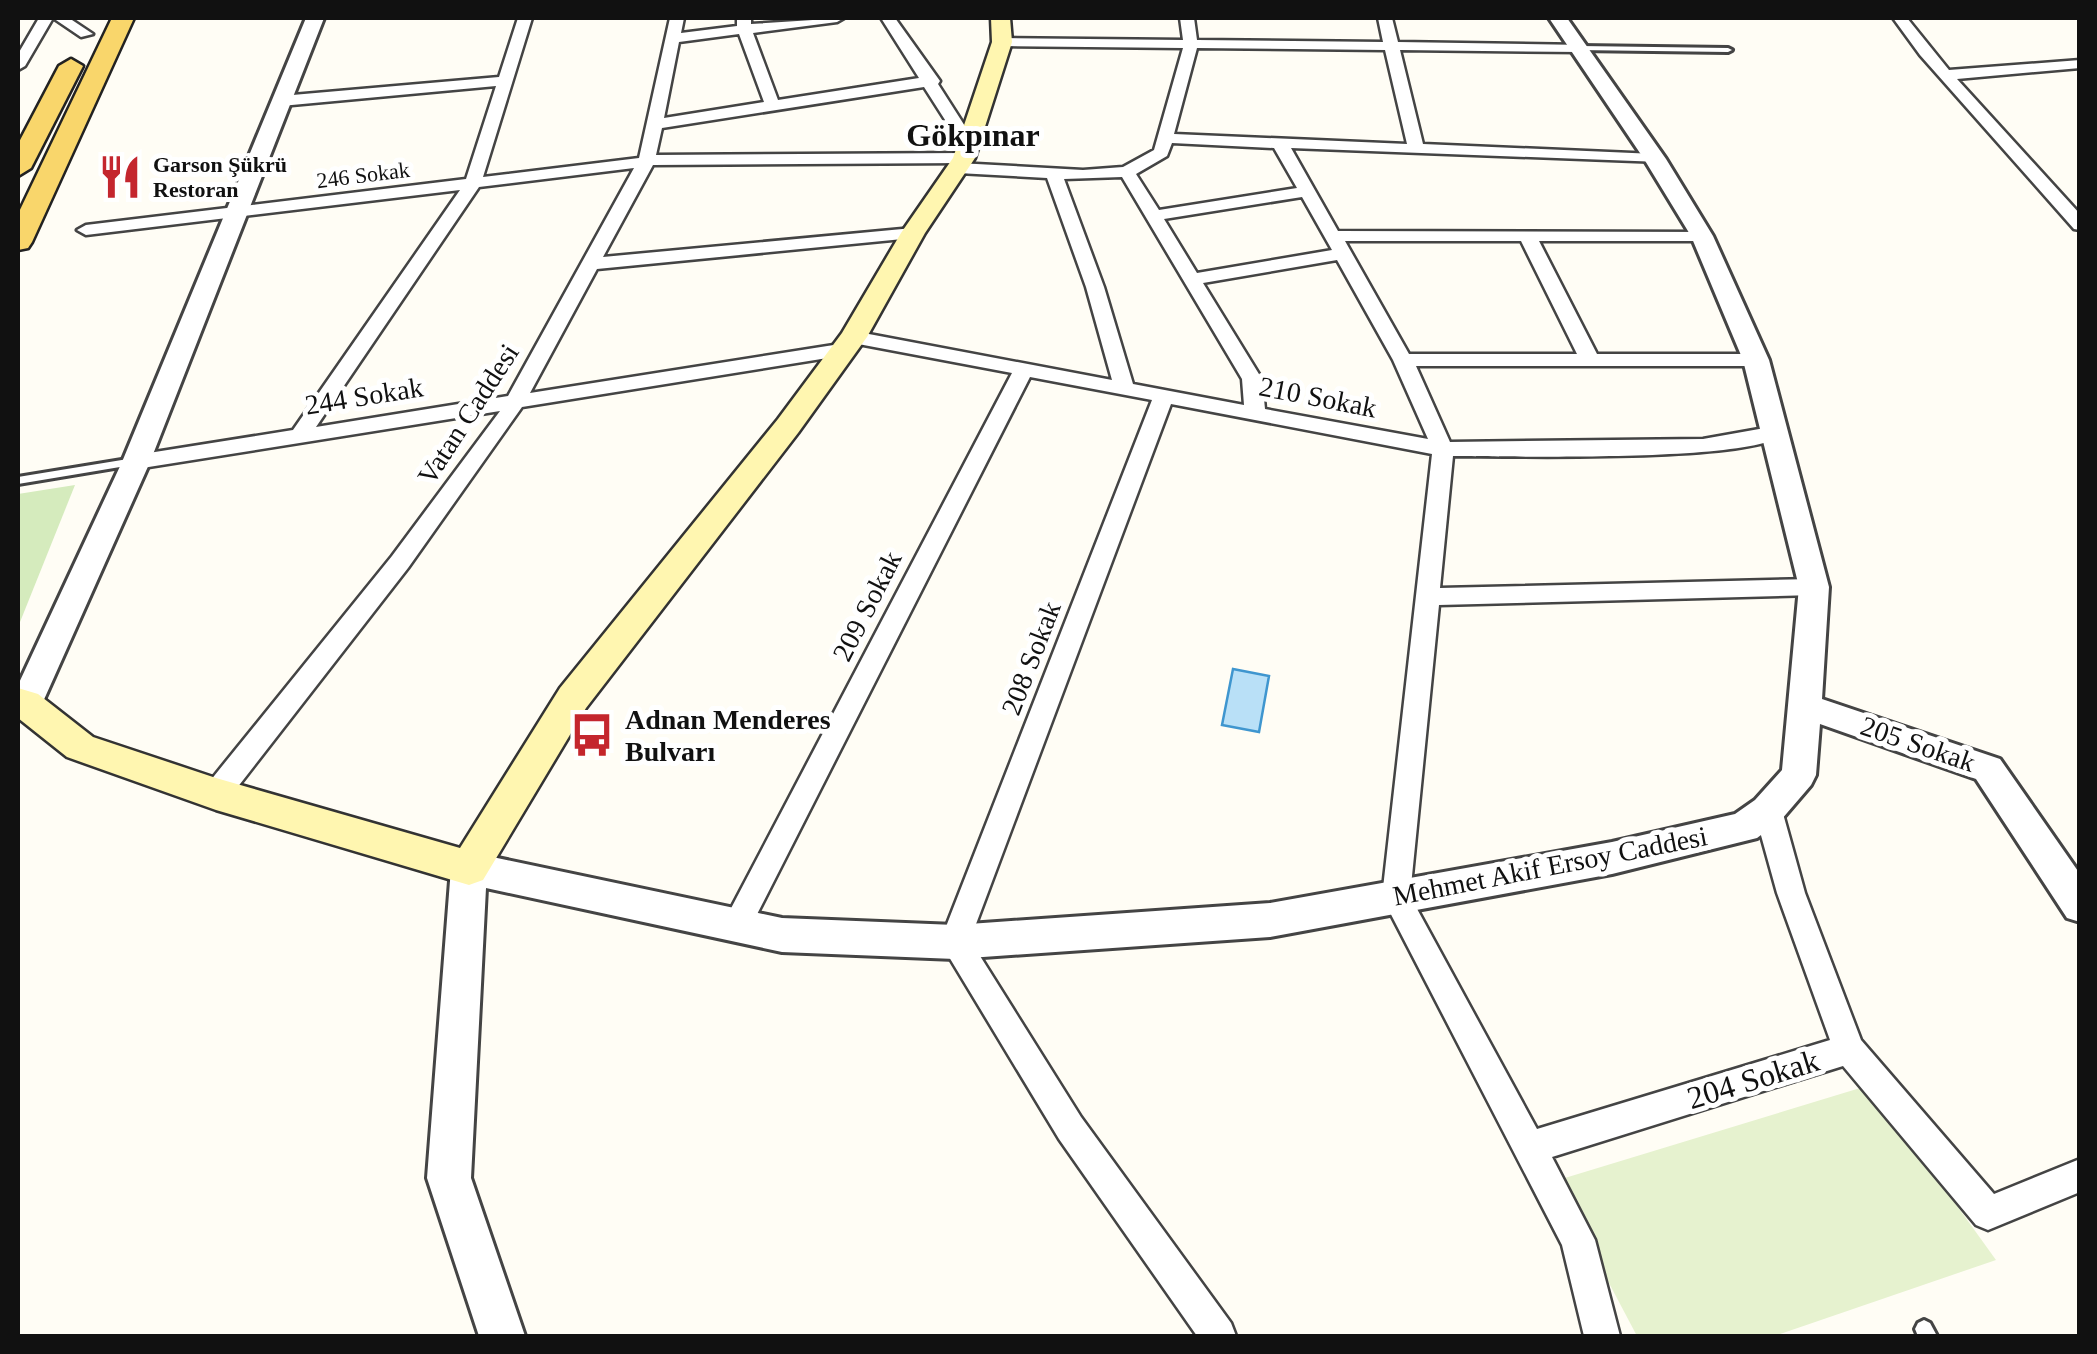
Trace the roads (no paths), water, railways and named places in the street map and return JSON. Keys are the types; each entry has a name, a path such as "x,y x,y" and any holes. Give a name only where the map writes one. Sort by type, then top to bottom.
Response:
{"main road":[{"path":"18,242 123,18"},
{"path":"18,168 90,26"},
{"path":"21,704 80,747 216,794 469,868 573,698 788,426 847,344 963,157 1002,30"}],"street":[{"path":"18,66 46,18"},
{"path":"60,18 90,26"},
{"path":"21,704 136,462 315,18"},
{"path":"300,435 472,185 525,18"},
{"path":"676,28 837,18"},
{"path":"888,18 932,82 963,157"},
{"path":"1188,18 1194,44 1161,153 1127,172 1252,379 1255,412"},
{"path":"1386,18 1416,150"},
{"name":"Mehmet Akif Ersoy Caddesi","path":"469,868 782,935 955,942 1270,920 1612,858 1744,827 1768,810 1799,775 1814,587 1776,433 1756,360 1702,236 1655,159 1558,18"},
{"path":"1900,18 2080,225"},
{"path":"744,23 773,107"},
{"name":"Vatan Caddesi","path":"216,794 400,562 516,399 646,161 676,28"},
{"path":"1002,30 1194,44 1580,48"},
{"path":"1946,75 2080,64"},
{"path":"282,100 504,82"},
{"path":"655,124 932,82"},
{"path":"1164,138 1655,159"},
{"path":"1280,144 1403,360 1443,449 1396,897 1578,1240 1602,1336"},
{"name":"246 Sokak","path":"86,230 646,161 963,157 1053,172 1127,172"},
{"path":"1053,172 1095,287 1124,388"},
{"path":"1154,216 1307,191"},
{"path":"588,264 913,233"},
{"path":"1333,236 1702,236"},
{"path":"1527,236 1590,360"},
{"path":"1192,280 1343,254"},
{"name":"210 Sokak","path":"847,344 1024,369 1443,449 1686,446 1776,433"},
{"name":"244 Sokak","path":"136,462 847,344"},
{"path":"1403,360 1756,360"},
{"name":"209 Sokak","path":"737,925 1024,369"},
{"name":"208 Sokak","path":"955,942 1164,395"},
{"path":"1427,597 1814,587"},
{"name":"205 Sokak","path":"1805,706 1988,769 2080,906"},
{"name":"204 Sokak","path":"1529,1148 1850,1049 1791,892 1768,810"},
{"path":"469,868 449,1178 502,1336"},
{"path":"955,942 1070,1128 1218,1336"},
{"path":"1850,1049 1988,1213 2080,1175"}],"lane":[{"path":"1580,48 1728,50"},
{"path":"18,481 136,462"}],"water":[{"path":"1233,669 1269,676 1259,732 1222,725"}],"place":[{"name":"Garson Şükrü Restoran","path":"120,177"},
{"name":"Adnan Menderes Bulvarı","path":"592,735"}],"district":[{"name":"Gökpınar","path":"973,135"}]}
